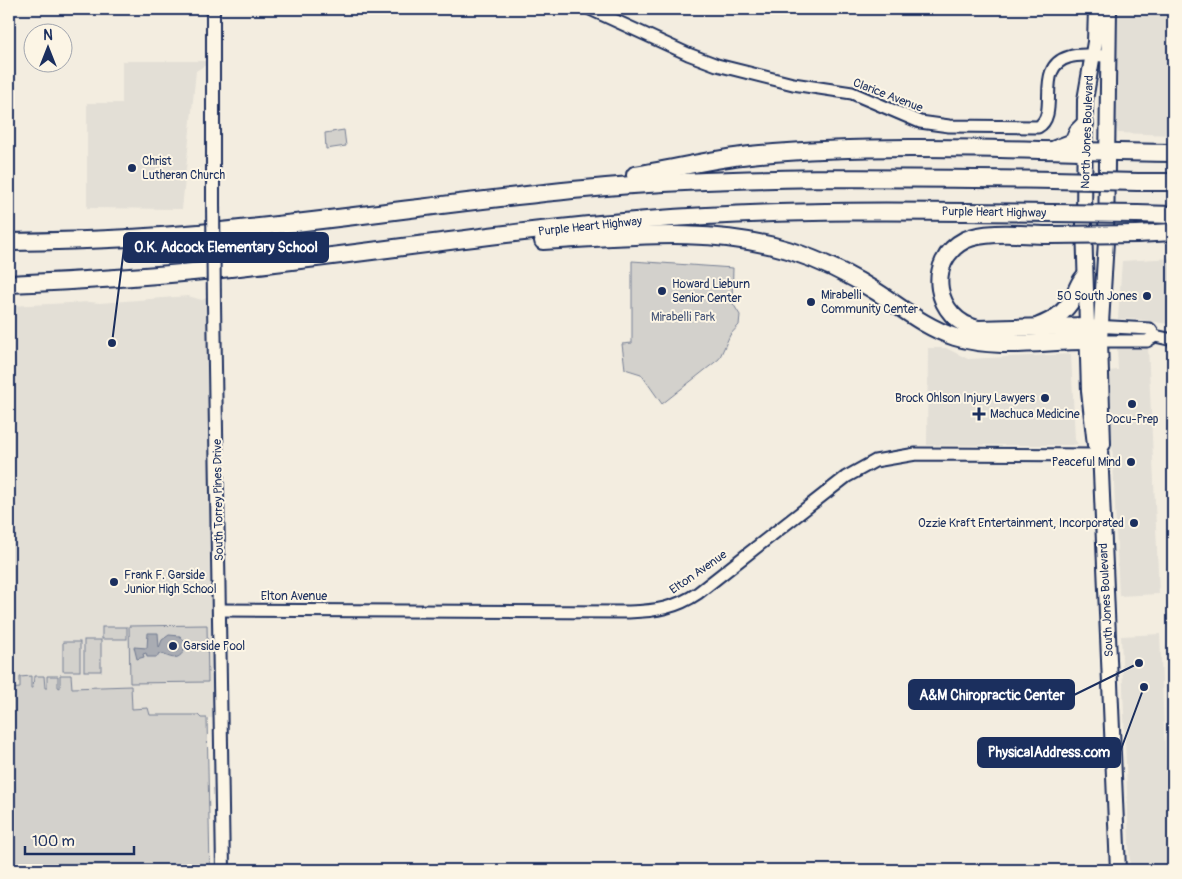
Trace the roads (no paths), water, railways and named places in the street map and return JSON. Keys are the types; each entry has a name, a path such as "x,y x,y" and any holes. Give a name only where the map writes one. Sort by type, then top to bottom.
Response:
{"highway":[{"path":"1051,151 1073,142 1078,131 1085,124"},
{"path":"517,196 757,155 890,149 1173,153"},
{"path":"9,242 109,239 223,231 517,196 649,184 754,178 1173,182"},
{"name":"Purple Heart Highway","path":"9,284 171,274 622,222 751,213 856,210 1173,215"},
{"path":"1094,333 1032,328 984,330 960,322 948,311 941,298 940,272 950,252 969,238 988,235 1173,232"},
{"path":"413,246 676,234 735,239 786,250 836,269 866,284 931,327 954,336 992,344 1094,333"},
{"path":"1032,328 1051,320 1063,311 1072,298 1077,284 1084,277"}],"main road":[{"name":"South Torrey Pines Drive","path":"212,9 214,304 223,870"},
{"name":"North Jones Boulevard","path":"1084,196 1087,80 1093,56 1096,9"},
{"name":"North Jones Boulevard","path":"1107,197 1109,9"},
{"name":"South Jones Boulevard","path":"1084,196 1084,277 1094,333"},
{"name":"South Jones Boulevard","path":"1107,197 1094,333 1090,405 1095,445 1100,452 1118,870"}],"street":[{"name":"Clarice Avenue","path":"590,9 688,54 717,65 792,84 852,94 920,122 941,126 1038,127 1047,116 1049,80 1054,68 1068,57 1108,56"},
{"path":"1094,333 1147,341 1155,336 1173,340"},
{"name":"Elton Avenue","path":"219,610 629,612 663,609 680,604 698,593 846,477 875,461 916,454 1100,452"}],"place":[{"name":"Christ Lutheran Church","path":"132,168"},
{"name":"Howard Lieburn Senior Center","path":"662,291"},
{"name":"50 South Jones","path":"1147,296"},
{"name":"Mirabelli Community Center","path":"811,302"},
{"name":"O.K. Adcock Elementary School","path":"112,343"},
{"name":"Brock Ohlson Injury Lawyers","path":"1045,398"},
{"name":"Docu-Prep","path":"1132,404"},
{"name":"Machuca Medicine","path":"979,414"},
{"name":"Peaceful Mind","path":"1131,462"},
{"name":"Ozzie Kraft Entertainment, Incorporated","path":"1134,523"},
{"name":"Frank F. Garside Junior High School","path":"114,582"},
{"name":"Garside Pool","path":"173,646"},
{"name":"A&M Chiropractic Center","path":"1139,663"},
{"name":"PhysicalAddress.com","path":"1144,687"}],"park label":[{"name":"Mirabelli Park","path":"683,317"}]}
